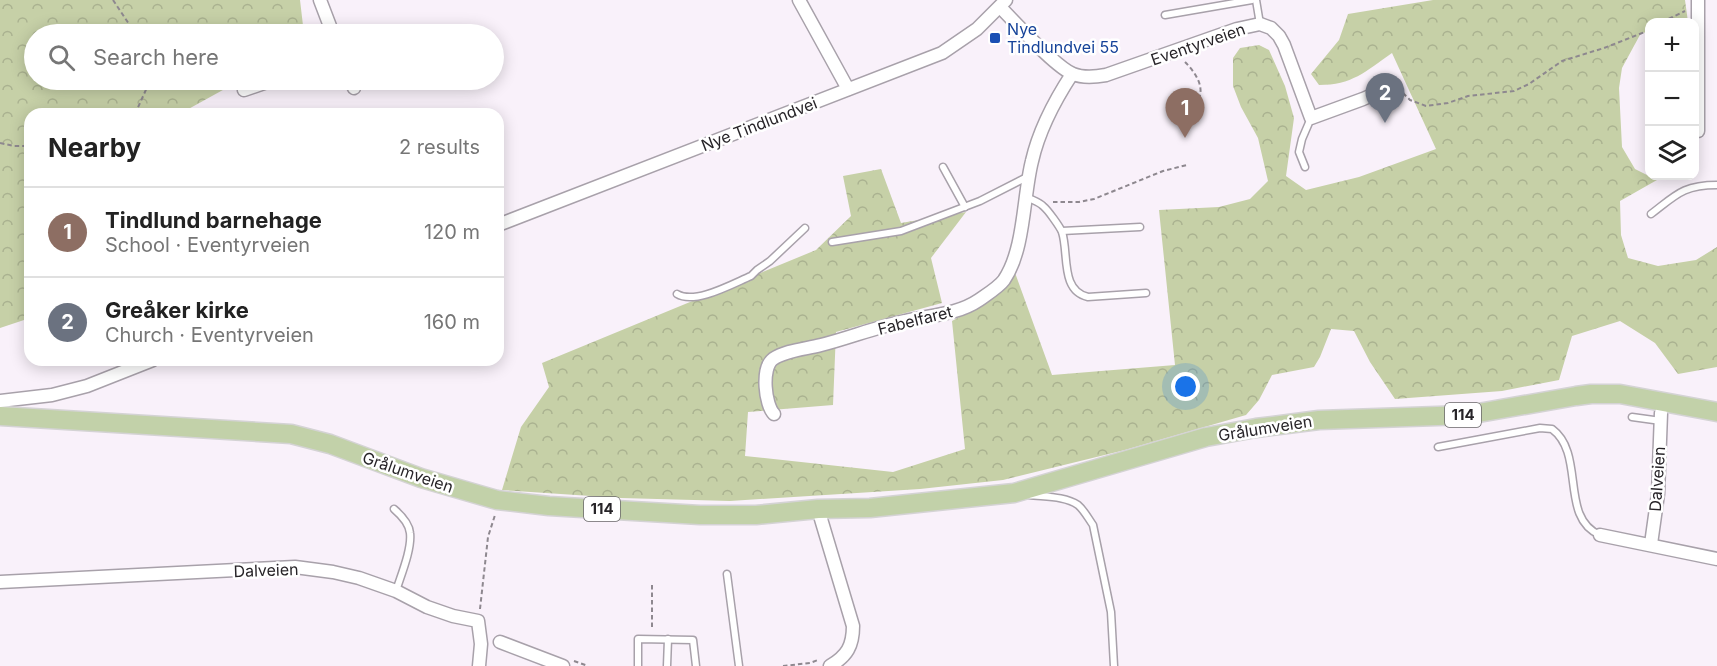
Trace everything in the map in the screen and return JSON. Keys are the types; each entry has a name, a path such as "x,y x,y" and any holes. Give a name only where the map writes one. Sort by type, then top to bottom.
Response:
{"main road":[{"name":"Grålumveien","path":"0,416 291,434 330,444 421,478 497,500 549,506 756,515 818,509 870,508 1014,493 1206,437 1319,420 1467,415 1606,393 1717,412"}],"street":[{"path":"320,0 329,24"},
{"path":"799,0 848,89"},
{"path":"1003,3 1056,62 1072,74"},
{"name":"Nye Tindlundvei","path":"504,223 942,53 978,29 1003,3"},
{"path":"1698,3 1698,126"},
{"name":"Eventyrveien","path":"1072,74 1089,77 1106,75 1236,30 1260,24 1271,28 1284,45 1311,118"},
{"name":"Fabelfaret","path":"774,414 770,408 766,377 767,366 771,360 788,353 904,321 952,312 977,301 1003,281 1016,253 1032,160 1056,98 1072,74"},
{"path":"1311,118 1395,86"},
{"path":"0,402 52,395 87,386 138,366"},
{"name":"Dalveien","path":"1652,544 1658,494 1661,417"},
{"path":"818,509 853,626 853,636 846,654 827,662"},
{"path":"1600,535 1717,559"},
{"name":"Dalveien","path":"0,582 295,567 333,572 396,591 427,607 453,616 478,621"},
{"path":"478,621 481,644 479,666"},
{"path":"500,642 562,666"}],"lane":[{"path":"1165,15 1254,0 1260,24"},
{"path":"1305,167 1299,152 1311,118"},
{"path":"943,167 965,207"},
{"path":"832,242 901,231 980,201 1030,175"},
{"path":"1651,214 1680,192 1691,187 1717,185"},
{"path":"1027,197 1043,206 1062,231 1070,283 1081,295 1088,297 1146,292"},
{"path":"1062,231 1140,227"},
{"path":"677,294 683,297 698,297 751,276 805,228"},
{"path":"1632,417 1661,417"},
{"path":"1438,447 1534,429 1552,429 1562,439 1567,450 1581,518 1586,527 1600,535"},
{"path":"1014,493 1064,499 1077,505 1093,525 1112,612 1114,666"},
{"path":"394,509 410,529 411,536 396,591"},
{"path":"727,574 739,666"},
{"path":"638,666 638,639 693,640 696,666"},
{"path":"667,666 668,639"}],"path":[{"path":"113,0 129,24"},
{"path":"1670,18 1698,3"},
{"path":"1395,86 1410,100 1426,106 1448,103 1468,96 1515,91 1562,61 1645,32"},
{"path":"1174,52 1189,66 1199,82 1201,94 1195,104"},
{"path":"138,108 145,90"},
{"path":"0,143 24,146"},
{"path":"1043,206 1053,202 1078,202 1094,199 1162,171 1187,165"},
{"path":"478,621 488,537 494,521 497,500"},
{"path":"652,585 652,639"},
{"path":"783,666 827,662"}],"green space":[{"path":"0,0 300,0 303,24 24,24 24,90 223,90 190,108 24,108 24,320 0,328"},
{"path":"1433,0 1685,0 1687,18 1645,18 1645,32 1641,33 1622,68 1619,88 1622,147 1635,169 1645,174 1645,180 1657,180 1620,201 1621,235 1628,258 1658,266 1696,260 1717,247 1717,367 1678,374 1655,343 1620,321 1572,336 1559,380 1502,391 1395,399 1370,362 1354,331 1331,329 1314,367 1272,375 1259,400 1246,415 1125,450 1003,480 920,489 730,501 621,498 502,490 521,427 549,387 542,363 816,250 851,216 843,176 881,169 901,223 966,212 931,258 942,303 836,332 833,405 748,412 745,456 893,472 965,449 952,321 989,300 1014,270 1052,375 1175,365 1159,210 1219,207 1250,199 1268,181 1258,138 1241,107 1233,86 1233,58 1240,48 1259,45 1269,50 1285,86 1294,118 1286,176 1306,190 1359,177 1436,149 1392,53 1358,76 1341,83 1319,85 1311,74 1339,40 1348,14"}],"place":[{"name":"Nye Tindlundvei 55","path":"995,38"},
{"name":"Greåker kirke","path":"1385,123"},
{"name":"Tindlund barnehage","path":"1185,138"}]}
